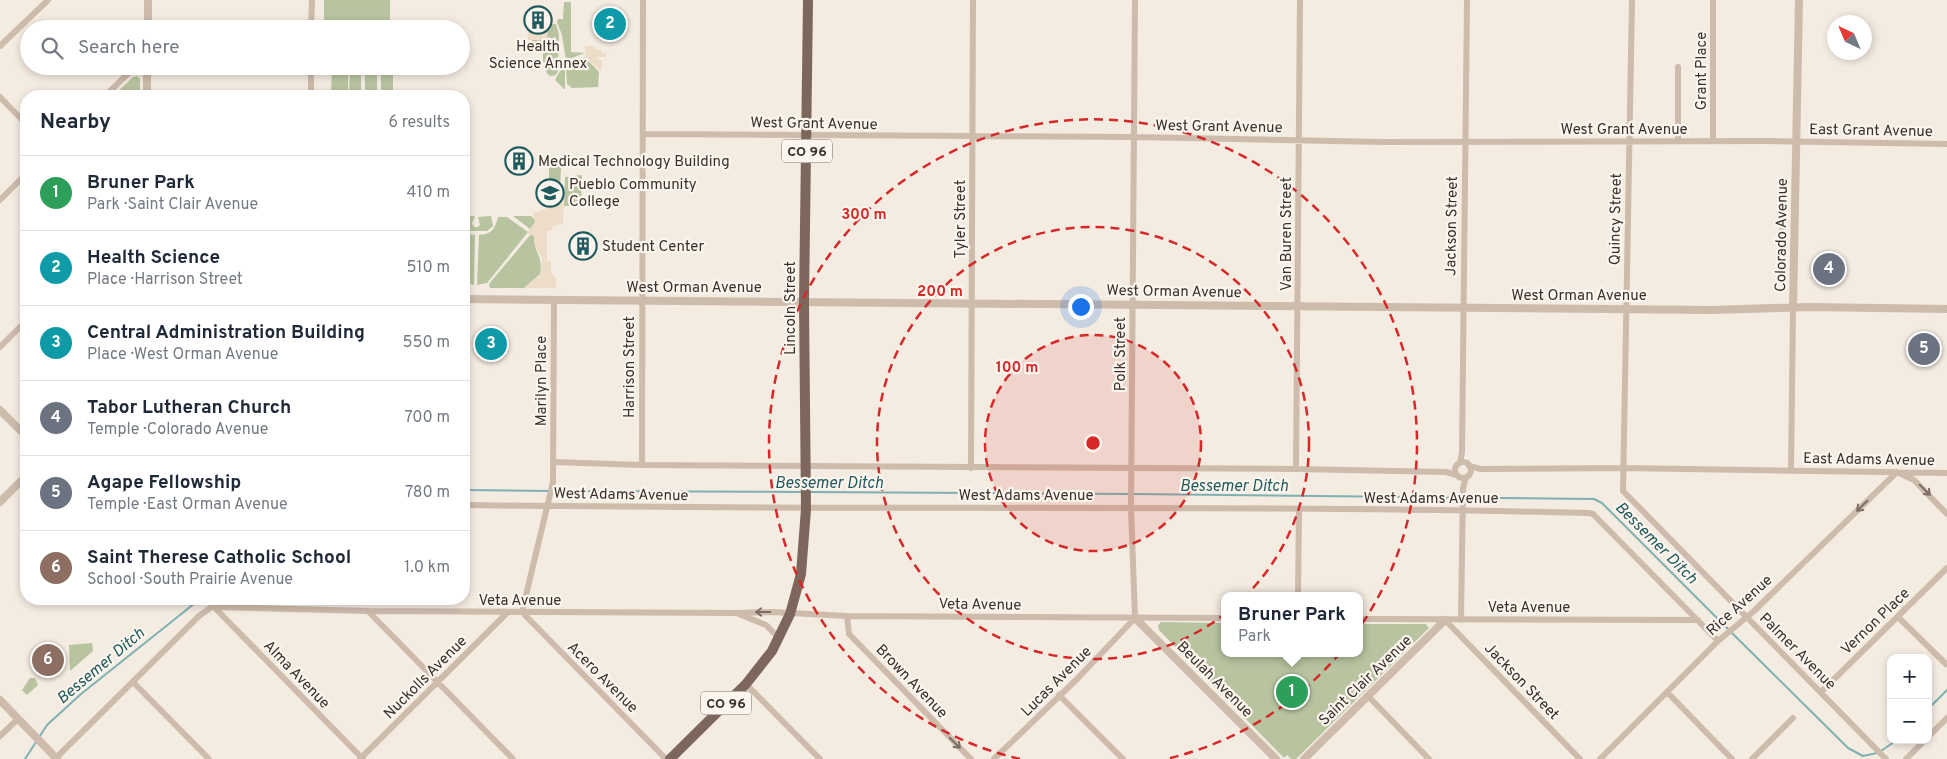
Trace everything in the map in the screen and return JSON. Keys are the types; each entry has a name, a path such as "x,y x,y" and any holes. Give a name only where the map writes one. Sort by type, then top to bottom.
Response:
{"main road":[{"name":"Lincoln Street","path":"790,614 801,574 806,504 804,302 808,0"},
{"name":"CO 96","path":"670,759 746,684 779,638 790,614"}],"street":[{"path":"27,20 48,0"},
{"path":"148,0 148,20"},
{"path":"312,0 312,20"},
{"name":"Harrison Street","path":"642,465 643,0"},
{"name":"Tyler Street","path":"971,468 973,0"},
{"name":"Polk Street","path":"1135,0 1132,468 1135,618"},
{"name":"Van Buren Street","path":"1296,469 1300,0"},
{"name":"Jackson Street","path":"1461,620 1463,506 1462,307 1467,0"},
{"name":"Quincy Street","path":"1623,468 1632,0"},
{"name":"Grant Place","path":"1713,0 1713,142"},
{"name":"Colorado Avenue","path":"1791,471 1798,0"},
{"path":"0,46 20,27"},
{"path":"1678,67 1678,141"},
{"path":"111,90 127,75"},
{"path":"147,90 148,75"},
{"path":"311,75 311,90"},
{"path":"0,97 20,118"},
{"name":"West Grant Avenue","path":"643,134 1134,137 1465,142 1796,142"},
{"name":"East Grant Avenue","path":"1796,142 1947,144"},
{"path":"0,200 20,180"},
{"name":"West Orman Avenue","path":"470,299 1626,309 1947,309"},
{"name":"Marilyn Place","path":"546,506 550,498 553,462 554,300"},
{"path":"0,347 20,327"},
{"path":"0,410 20,430"},
{"name":"West Adams Avenue","path":"553,462 805,470 1132,468 1446,472 1481,469 1623,468 1791,471"},
{"name":"Palmer Avenue","path":"1623,468 1623,491 1885,757"},
{"name":"East Adams Avenue","path":"1791,471 1947,473"},
{"path":"1897,472 1914,480 1947,514"},
{"name":"Rice Avenue","path":"1600,759 1718,641 1746,617 1897,472"},
{"path":"0,502 20,482"},
{"name":"West Adams Avenue","path":"470,505 806,504 1299,510 1463,506 1588,513 1593,514 1698,620"},
{"path":"522,612 546,506"},
{"path":"1298,592 1299,510"},
{"name":"Vernon Place","path":"1821,692 1947,568"},
{"path":"0,700 55,757 199,616 214,607"},
{"name":"Veta Avenue","path":"214,607 368,612 736,614 762,612 847,616 1221,618"},
{"name":"Alma Avenue","path":"214,607 361,759"},
{"path":"368,612 513,759"},
{"name":"Nuckolls Avenue","path":"361,759 508,612"},
{"name":"Acero Avenue","path":"522,612 666,759"},
{"name":"Veta Avenue","path":"736,614 766,625 779,638"},
{"name":"Brown Avenue","path":"847,616 849,634 971,759"},
{"path":"1898,617 1946,664"},
{"name":"Lucas Avenue","path":"994,759 1135,618"},
{"name":"Beulah Avenue","path":"1135,618 1276,759"},
{"name":"Veta Avenue","path":"1363,619 1698,620"},
{"name":"Jackson Street","path":"1445,620 1580,759"},
{"name":"Saint Clair Avenue","path":"1304,759 1445,620"},
{"path":"1698,620 1718,641"},
{"path":"132,682 209,759"},
{"path":"746,684 820,759"},
{"path":"1667,692 1732,759"},
{"path":"1060,695 1123,759"},
{"path":"1368,696 1429,759"},
{"path":"0,736 18,718"},
{"path":"1752,759 1793,718"},
{"path":"1932,733 1947,718"},
{"path":"1906,759 1921,744"}],"green space":[{"path":"324,0 390,0 390,20 324,20"},
{"path":"564,2 571,2 571,52 585,53 566,60 562,35 557,22 558,19 563,19"},
{"path":"548,24 556,24 559,35 558,62 543,62 543,50 537,50 537,45 532,44 532,40 547,40"},
{"path":"585,57 599,72 598,87 572,88 567,84 566,68"},
{"path":"550,64 554,64 558,70 554,76 550,76 546,72 546,68"},
{"path":"565,68 564,89 555,80 560,71"},
{"path":"332,75 348,75 348,90 331,90"},
{"path":"350,75 361,75 361,90 349,90"},
{"path":"365,75 377,75 377,90 365,90"},
{"path":"381,75 393,75 393,90 381,90"},
{"path":"137,76 140,79 140,90 119,90 133,77"},
{"path":"549,167 561,167 560,190 557,196 549,196"},
{"path":"582,175 581,205 564,206 565,177"},
{"path":"1780,202 1784,203 1784,265 1779,265"},
{"path":"470,216 475,216 472,224 476,228 480,225 478,217 491,216 493,226 487,231 470,231"},
{"path":"513,216 531,216 536,221 530,229"},
{"path":"498,217 507,217 528,232 487,283 477,285 479,235 492,230 496,225"},
{"path":"470,234 475,235 474,285 470,284"},
{"path":"531,234 534,236 535,246 540,258 540,274 524,288 490,288 489,284"},
{"path":"1161,622 1221,623 1221,657 1363,657 1363,624 1426,624 1429,628 1296,759 1291,759 1287,755 1284,758 1159,630 1158,625"},
{"path":"92,643 93,651 70,671 69,645"},
{"path":"30,678 35,678 38,685 27,695 22,690"}],"shaded area":[{"path":"541,22 548,22 547,40 528,40 528,31 541,31"},
{"path":"585,46 594,46 594,49 601,50 602,53 606,54 606,57 596,57 602,61 601,71 586,57"},
{"path":"560,189 564,189 563,224 552,226 552,231 547,231 547,261 551,261 551,273 556,278 556,288 524,288 540,274 542,266 542,258 534,243 534,236 527,233 535,223 533,213 546,209"}],"waterway":[{"name":"Bessemer Ditch","path":"470,490 549,491"},
{"name":"Bessemer Ditch","path":"554,491 801,492"},
{"name":"Bessemer Ditch","path":"809,492 1129,494"},
{"name":"Bessemer Ditch","path":"1134,494 1594,499 1602,503 1728,629"},
{"name":"Bessemer Ditch","path":"40,736 47,725 81,694 192,605"},
{"name":"Bessemer Ditch","path":"1732,633 1848,748 1863,756 1877,753"},
{"name":"Bessemer Ditch","path":"1932,705 1947,690"},
{"name":"Bessemer Ditch","path":"25,759 36,742"},
{"name":"Bessemer Ditch","path":"1881,751 1891,744"}],"place":[{"name":"Health Science Annex","path":"538,20"},
{"name":"Health Science","path":"610,24"},
{"name":"Medical Technology Building","path":"519,161"},
{"name":"Pueblo Community College","path":"550,193"},
{"name":"Student Center","path":"583,246"},
{"name":"Tabor Lutheran Church","path":"1829,269"},
{"name":"Central Administration Building","path":"491,344"},
{"name":"Agape Fellowship","path":"1924,349"},
{"name":"Saint Therese Catholic School","path":"48,660"},
{"name":"Bruner Park","path":"1292,692"}]}
